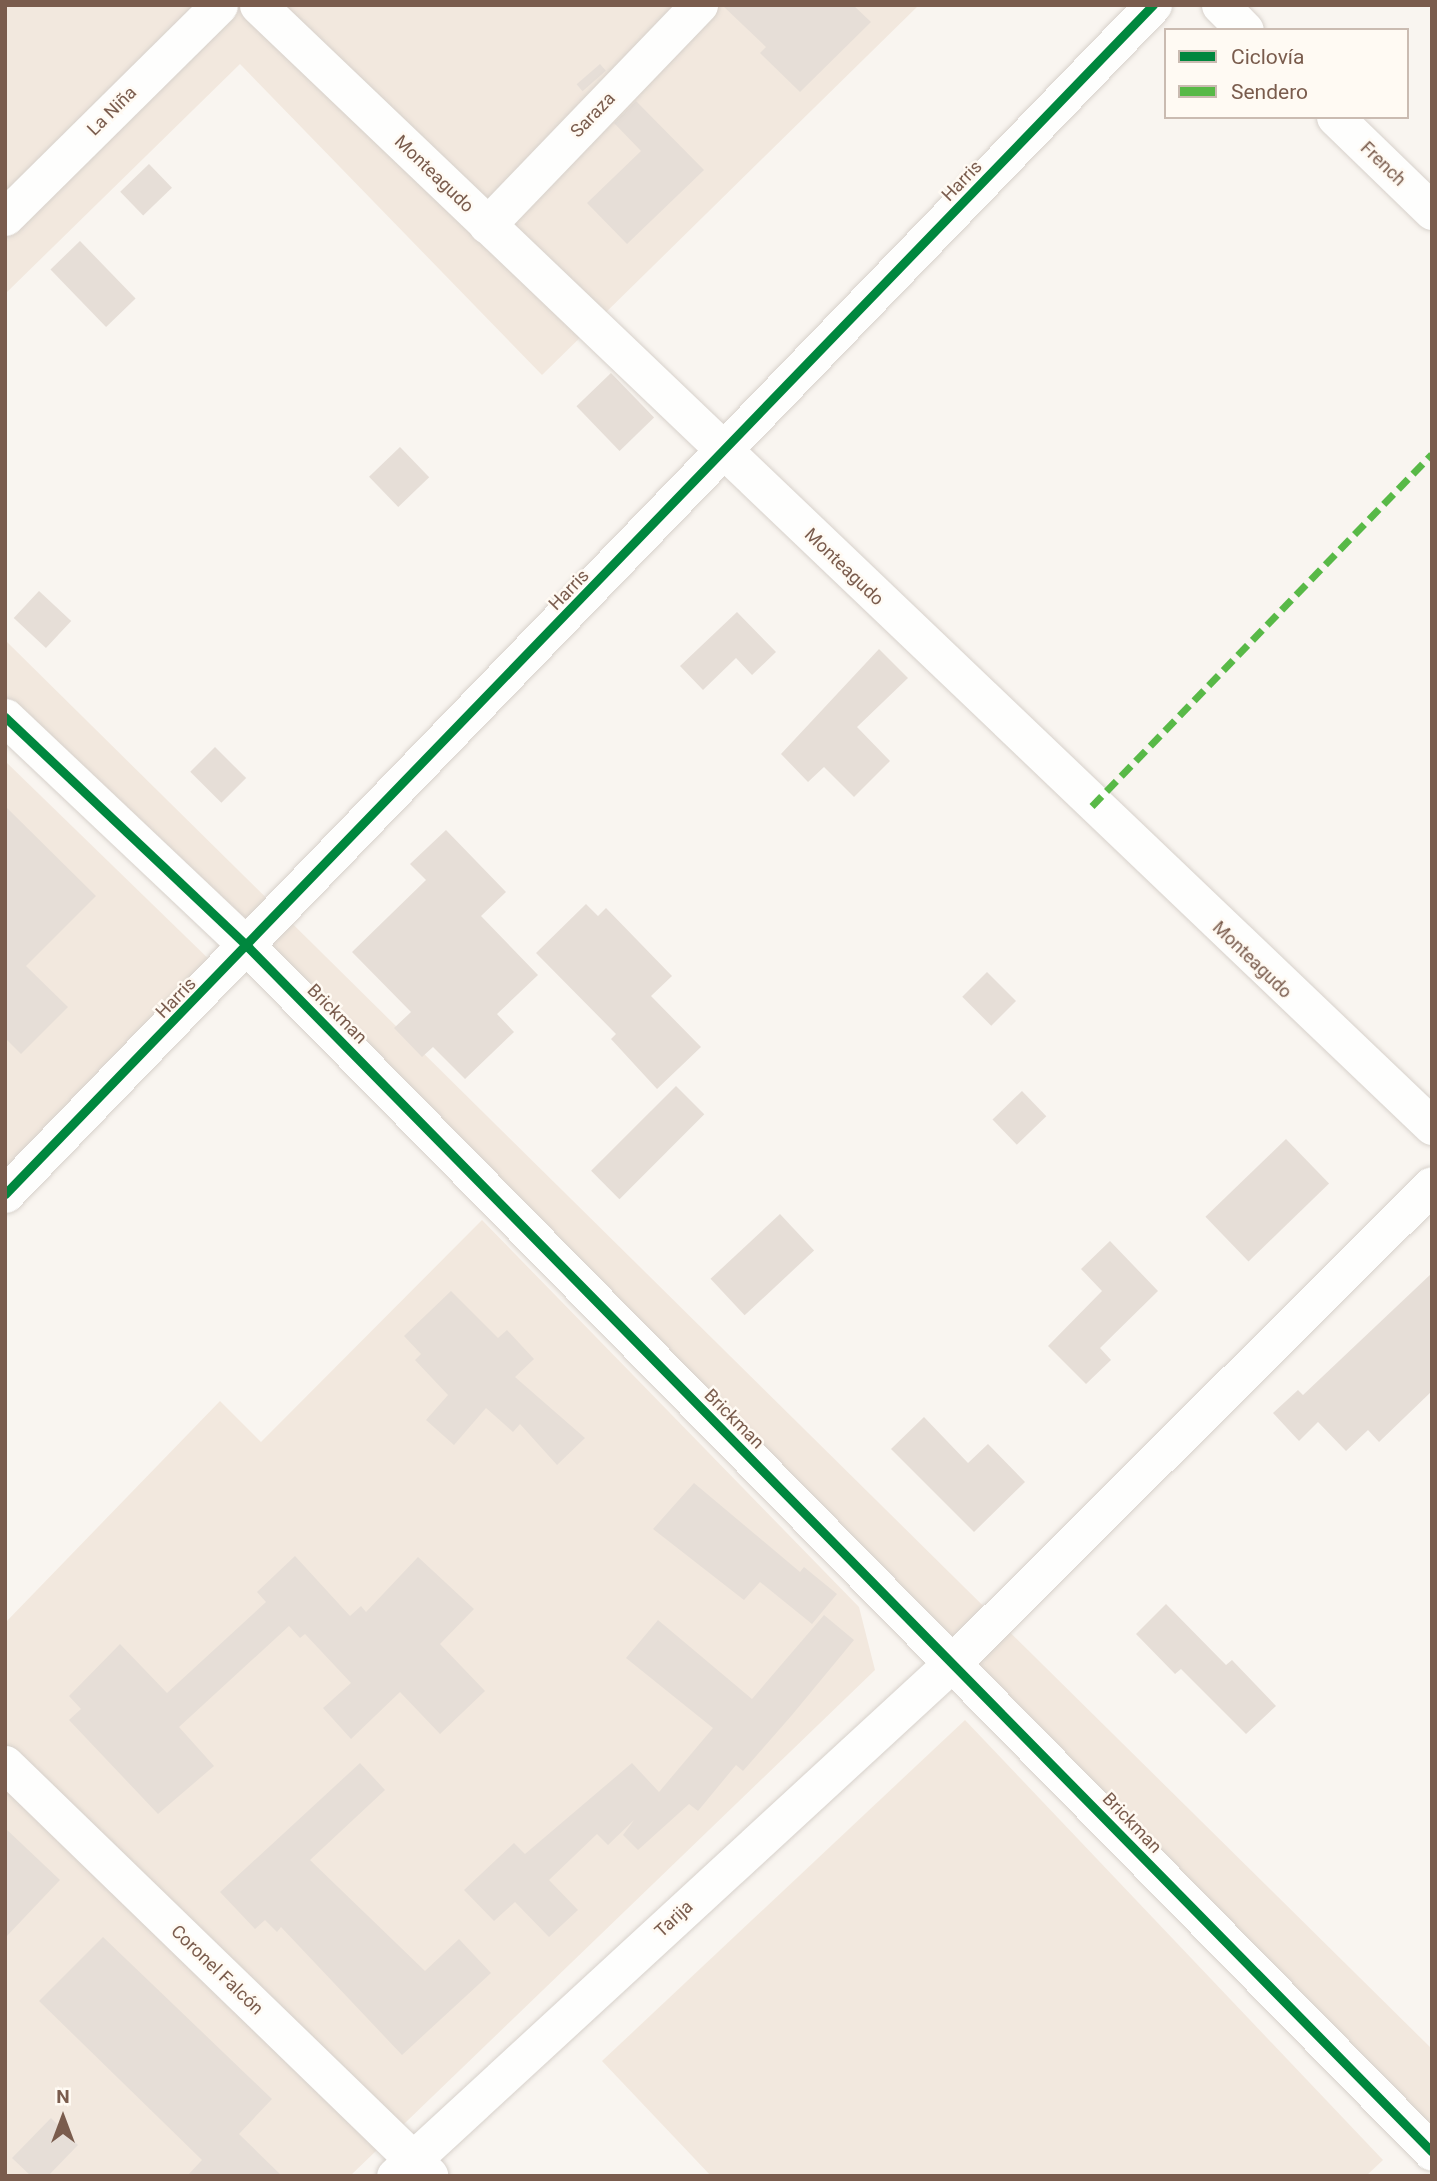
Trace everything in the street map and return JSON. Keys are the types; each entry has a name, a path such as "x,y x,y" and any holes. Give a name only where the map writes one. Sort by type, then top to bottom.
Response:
{"street":[{"name":"La Niña","path":"5,217 219,5"},
{"name":"Monteagudo","path":"258,5 1432,1126"},
{"name":"Saraza","path":"487,225 699,5"},
{"name":"Harris","path":"5,1194 248,947 1153,5"},
{"path":"1220,5 1243,28"},
{"name":"French","path":"1337,119 1432,211"},
{"name":"Brickman","path":"5,717 248,947 1432,2152"},
{"name":"Tarija","path":"412,2170 952,1663 1432,1185"},
{"name":"Coronel Falcón","path":"5,1764 412,2170"}],"shaded area":[{"path":"5,5 919,5 542,375 240,64 5,294"},
{"path":"5,640 1432,2049 1432,2152 5,717"},
{"path":"5,761 219,969 5,1184"},
{"path":"482,1220 859,1607 875,1670 350,2176 5,2176 5,1623 220,1401 261,1442"},
{"path":"965,1720 1383,2160 1366,2176 711,2176 602,2061"}],"building":[{"path":"722,5 853,5 871,22 800,92 760,53 766,47"},
{"path":"600,64 606,71 583,91 577,84"},
{"path":"636,101 704,170 627,244 587,203 641,151 614,123"},
{"path":"149,164 172,188 143,216 120,192"},
{"path":"80,241 136,299 106,327 51,269"},
{"path":"611,373 654,418 620,451 576,406"},
{"path":"400,447 429,477 398,507 369,477"},
{"path":"39,591 71,621 46,648 14,618"},
{"path":"737,612 776,652 752,675 736,658 703,690 680,666"},
{"path":"879,649 908,678 857,727 890,761 854,797 824,767 808,782 781,754"},
{"path":"215,747 246,778 221,803 190,772"},
{"path":"5,806 96,896 26,966 68,1007 21,1054 5,1038"},
{"path":"446,830 506,892 481,916 538,975 497,1014 514,1032 465,1079 433,1047 422,1057 394,1028 411,1012 352,952 426,880 410,864"},
{"path":"586,904 598,916 606,908 672,976 651,996 701,1047 657,1089 611,1039 616,1034 536,953"},
{"path":"987,972 1016,1001 991,1026 962,997"},
{"path":"676,1086 704,1114 619,1199 591,1171"},
{"path":"1022,1091 1046,1116 1017,1145 993,1119"},
{"path":"1286,1139 1329,1184 1249,1261 1205,1217"},
{"path":"780,1214 814,1251 745,1315 711,1279"},
{"path":"1110,1241 1158,1291 1100,1348 1111,1360 1086,1384 1048,1346 1102,1291 1081,1269"},
{"path":"1432,1273 1432,1391 1379,1442 1368,1430 1346,1451 1318,1422 1299,1441 1273,1413 1298,1390 1303,1395"},
{"path":"451,1291 498,1338 507,1330 534,1359 515,1377 585,1438 557,1465 520,1424 513,1432 486,1408 454,1445 426,1420 448,1395 415,1360 421,1354 404,1336"},
{"path":"924,1417 968,1463 988,1444 1025,1482 974,1532 891,1449"},
{"path":"694,1483 800,1572 804,1567 837,1594 812,1624 760,1582 744,1600 653,1529"},
{"path":"295,1556 350,1616 361,1606 366,1612 418,1557 474,1609 440,1644 485,1691 440,1734 400,1692 351,1739 323,1708 351,1683 305,1634 300,1638 289,1626 179,1727 214,1766 158,1814 69,1720 81,1709 69,1696 120,1644 167,1693 266,1602 257,1592"},
{"path":"1166,1604 1226,1665 1232,1660 1276,1706 1246,1734 1181,1669 1175,1674 1136,1634"},
{"path":"824,1615 854,1640 792,1715 743,1771 736,1765 698,1811 689,1804 638,1850 623,1835 634,1820 608,1845 597,1834 549,1880 578,1910 549,1937 515,1902 494,1921 464,1890 514,1843 525,1854 632,1763 659,1792 713,1728 626,1658 658,1620 752,1699"},
{"path":"360,1763 385,1790 310,1860 425,1971 459,1939 491,1973 402,2055 281,1927 277,1932 265,1920 255,1929 220,1892"},
{"path":"5,1828 60,1880 5,1938"},
{"path":"103,1937 272,2099 239,2134 282,2176 187,2176 202,2160 39,2001"},
{"path":"51,2118 78,2145 48,2176 31,2176 12,2158"}],"marked path":[{"path":"1092,806 1432,454"}],"cycle path":[{"path":"5,1194 1153,5"},
{"path":"5,717 248,947 1432,2152"}]}
